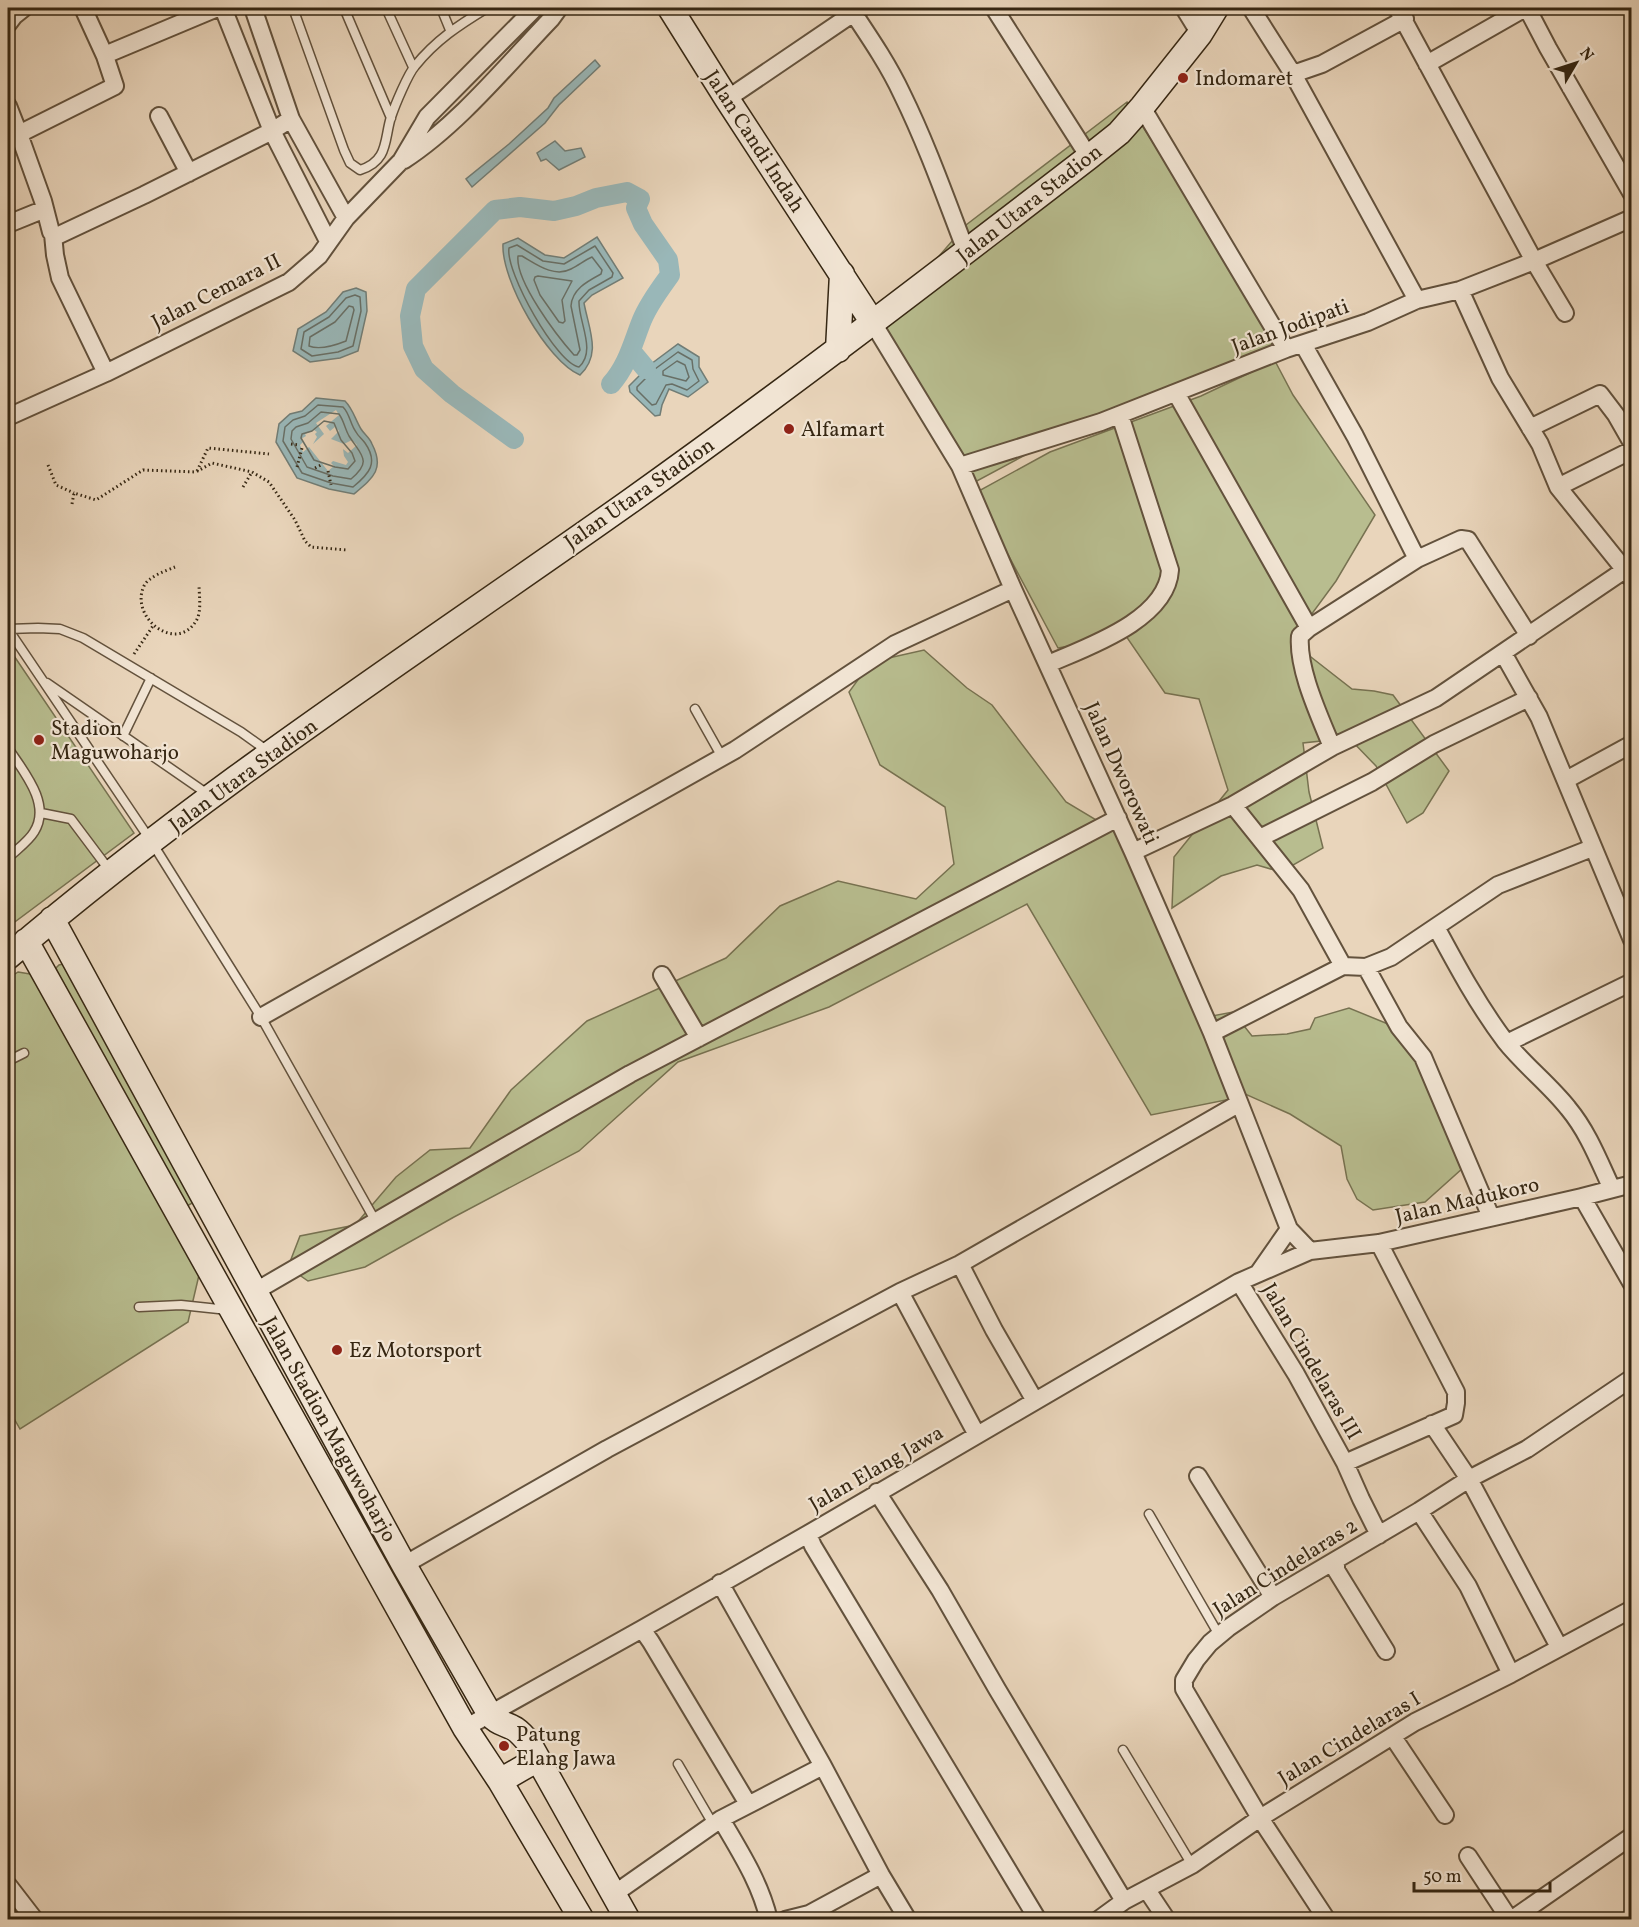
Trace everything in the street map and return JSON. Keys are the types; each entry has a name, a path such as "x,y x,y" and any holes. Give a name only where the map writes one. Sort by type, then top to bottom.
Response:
{"main road":[{"name":"Jalan Candi Indah","path":"670,8 873,322"},
{"name":"Jalan Utara Stadion","path":"8,957 151,841 392,666 630,501 838,350 1089,157 1119,133 1142,107 1200,34 1216,8"},
{"path":"838,350 842,274"},
{"name":"Jalan Stadion Maguwoharjo","path":"52,919 404,1565 489,1713 497,1722 522,1734 628,1920"},
{"name":"Jalan Stadion Maguwoharjo","path":"26,941 465,1728 500,1781 582,1920"},
{"path":"188,1232 215,1217"},
{"path":"500,1781 538,1759"}],"street":[{"path":"8,24 24,8"},
{"path":"19,134 115,86 105,56 82,8"},
{"path":"105,56 217,8"},
{"path":"223,8 272,131 328,242"},
{"path":"253,8 291,120 346,218"},
{"path":"401,161 427,117 535,8"},
{"path":"401,161 428,144 551,19 559,8"},
{"path":"994,8 1089,157"},
{"path":"1184,8 1200,34"},
{"path":"1251,8 1293,74 1417,300"},
{"path":"1427,64 1526,8 1632,194"},
{"path":"727,99 855,9 902,92 966,251"},
{"path":"1293,74 1322,64 1401,13 1534,261 1565,313"},
{"path":"8,106 37,183 48,227 54,234 55,255 60,278 106,372"},
{"path":"1142,107 1286,349"},
{"path":"159,116 189,172"},
{"path":"54,234 59,235 291,120"},
{"name":"Jalan Cemara II","path":"8,417 106,372 289,282 319,256 346,218 401,161"},
{"path":"8,224 45,209"},
{"name":"Jalan Jodipati","path":"960,466 1120,415 1286,349 1368,322 1417,300 1460,290 1534,261 1632,218"},
{"path":"1133,852 1233,805 1332,747 1436,699 1629,571 1558,487 1539,444 1500,378 1460,290"},
{"name":"Jalan Dworowati","path":"873,322 960,466 1212,1033 1288,1229 1310,1251"},
{"path":"1303,344 1355,436 1417,559"},
{"path":"1176,393 1309,628"},
{"path":"1530,428 1600,393 1611,409 1629,449 1632,470"},
{"path":"1048,664 1100,640 1139,618 1153,605 1169,580 1170,570 1120,415"},
{"path":"1558,487 1629,449"},
{"path":"1332,747 1303,667 1299,636 1417,559 1461,539 1468,540 1529,636"},
{"path":"261,1017 722,757 896,644 1013,589"},
{"path":"1503,653 1539,717 1632,940"},
{"path":"1260,838 1372,782 1434,744 1529,698"},
{"path":"1566,780 1632,744"},
{"path":"1233,805 1301,890 1343,966"},
{"path":"255,1292 630,1074 1118,818"},
{"path":"1212,1033 1343,966 1366,967 1391,957 1498,885 1593,848"},
{"path":"1436,927 1478,1003 1507,1043 1568,1108 1580,1125 1612,1189"},
{"path":"1366,967 1399,1027 1421,1054 1491,1217"},
{"path":"662,975 699,1038"},
{"path":"1507,1043 1632,982"},
{"path":"404,1565 607,1449 900,1292 960,1264 1239,1104"},
{"name":"Jalan Madukoro","path":"1310,1251 1378,1243 1632,1184"},
{"path":"1582,1197 1632,1284"},
{"path":"1259,1272 1288,1229"},
{"path":"1346,1463 1454,1415 1456,1403 1456,1392 1378,1243"},
{"name":"Jalan Elang Jawa","path":"465,1728 808,1534 1239,1282 1310,1251"},
{"path":"960,1264 994,1330 1035,1401"},
{"name":"Jalan Cindelaras III","path":"1239,1282 1296,1374 1346,1463 1379,1534"},
{"path":"900,1292 977,1435"},
{"name":"Jalan Cindelaras 2","path":"1328,1920 1260,1818 1185,1689 1184,1680 1188,1672 1219,1635 1273,1598 1469,1479 1527,1449 1632,1378"},
{"path":"1432,1424 1469,1479 1559,1647"},
{"path":"1198,1476 1273,1598"},
{"path":"877,1492 940,1590 996,1689 1124,1901"},
{"path":"1419,1511 1468,1586 1511,1674"},
{"path":"808,1534 813,1546 1038,1920"},
{"path":"1336,1560 1336,1570 1386,1651"},
{"path":"720,1583 908,1920"},
{"name":"Jalan Cindelaras I","path":"1098,1920 1124,1901 1192,1865 1260,1818 1415,1722 1632,1609"},
{"path":"642,1629 748,1804"},
{"path":"1393,1737 1445,1815"},
{"path":"614,1894 717,1821 823,1766"},
{"path":"717,1821 752,1872 763,1896 769,1920"},
{"path":"1468,1856 1511,1920 1632,1836"},
{"path":"785,1920 811,1917 881,1875"},
{"path":"8,1885 35,1920"},
{"path":"1147,1890 1167,1920"}],"lane":[{"path":"293,8 344,150 350,163 360,170 366,168 382,153 387,143 391,118 413,68 450,30 487,8"},
{"path":"344,8 391,118"},
{"path":"386,8 413,68"},
{"path":"441,8 450,30"},
{"path":"8,629 60,629 83,638 241,732 271,754"},
{"path":"8,629 151,841 261,1017 376,1222"},
{"path":"41,678 212,797"},
{"path":"123,736 152,678"},
{"path":"695,709 722,757"},
{"path":"8,748 25,773 41,813 34,832 8,858"},
{"path":"41,813 71,819 111,873"},
{"path":"8,1061 24,1053"},
{"path":"139,1306 180,1305 232,1311"},
{"path":"1149,1514 1219,1635"},
{"path":"1122,1750 1192,1865"},
{"path":"678,1764 717,1821"}],"path":[{"path":"291,444 301,446 297,467"},
{"path":"196,472 208,448 269,454"},
{"path":"48,465 56,485 96,500 143,470 196,472 212,463 252,472 269,482 311,547 347,550"},
{"path":"315,468 323,464"},
{"path":"328,471 331,485"},
{"path":"243,487 252,472"},
{"path":"72,504 74,493"},
{"path":"175,567 144,585 141,598 144,614 153,626 166,634 177,635 189,629 197,620 199,585"},
{"path":"128,664 153,626"}],"green space":[{"path":"1127,102 1286,350 1098,416 975,482 881,323 966,225"},
{"path":"1275,361 1293,395 1375,515 1336,581 1308,619 1302,650 1352,689 1393,695 1449,771 1423,813 1407,823 1376,766 1349,738 1303,743 1309,792 1323,848 1281,872 1257,865 1221,876 1172,908 1174,857 1228,790 1199,699 1165,693 1126,636 1058,648 975,493 1050,452 1201,396"},
{"name":"Stadion Maguwoharjo","path":"8,647 134,833 8,927"},
{"path":"924,650 967,688 992,705 1066,802 1128,839 1207,1017 1233,1012 1252,1036 1287,1034 1310,1029 1315,1018 1349,1008 1414,1037 1464,1167 1425,1202 1373,1210 1357,1199 1347,1179 1341,1146 1290,1114 1234,1089 1236,1098 1151,1115 1027,904 829,1007 678,1062 579,1151 365,1267 308,1281 288,1267 300,1236 355,1225 396,1177 430,1150 470,1148 511,1090 587,1021 726,958 780,906 838,881 916,899 954,864 945,807 880,765 849,692 871,662"},
{"path":"63,964 194,1202 187,1206 57,971 56,968"},
{"path":"18,972 36,975 199,1275 188,1322 20,1429 8,1408 8,979"}],"water":[{"path":"595,60 600,66 559,105 545,123 472,187 466,179 509,144"},
{"path":"555,141 565,151 581,148 585,157 559,170 546,159 541,161 537,153"},
{"path":"597,237 623,278 592,295 584,303 591,332 592,350 591,359 580,375 567,367 554,354 528,318 510,278 504,259 503,244 518,238 545,255 564,258"},
{"path":"356,288 366,292 367,311 358,351 340,358 310,362 293,351 298,329 326,312 343,292"},
{"path":"678,344 699,357 699,367 708,382 688,397 669,389 660,415 655,416 630,392 629,386 651,364"},
{"path":"316,398 345,401 376,453 375,472 367,483 354,494 329,489 297,478 276,442 279,424 290,414 302,411"}],"pier":[{"path":"336,410 339,415 326,426 330,431 335,427 339,431 331,439 344,444 352,440 357,445 348,453 343,449 348,462 346,465 333,461 331,463 334,466 328,471 309,447 303,452 300,445 305,434 314,430 317,432 313,444 324,434 316,423"}],"waterway":[{"path":"514,439 452,394 424,369 413,346 410,316 416,289 495,210 520,207 554,211 596,198 627,192 640,199 636,208 643,224 668,260 670,275 648,308 626,361 611,384"},
{"path":"631,351 646,369"}],"place":[{"name":"Indomaret","path":"1183,78"},
{"name":"Alfamart","path":"789,429"},
{"name":"Stadion Maguwoharjo","path":"39,740"},
{"name":"Ez Motorsport","path":"337,1350"},
{"name":"Patung Elang Jawa","path":"504,1746"}]}
